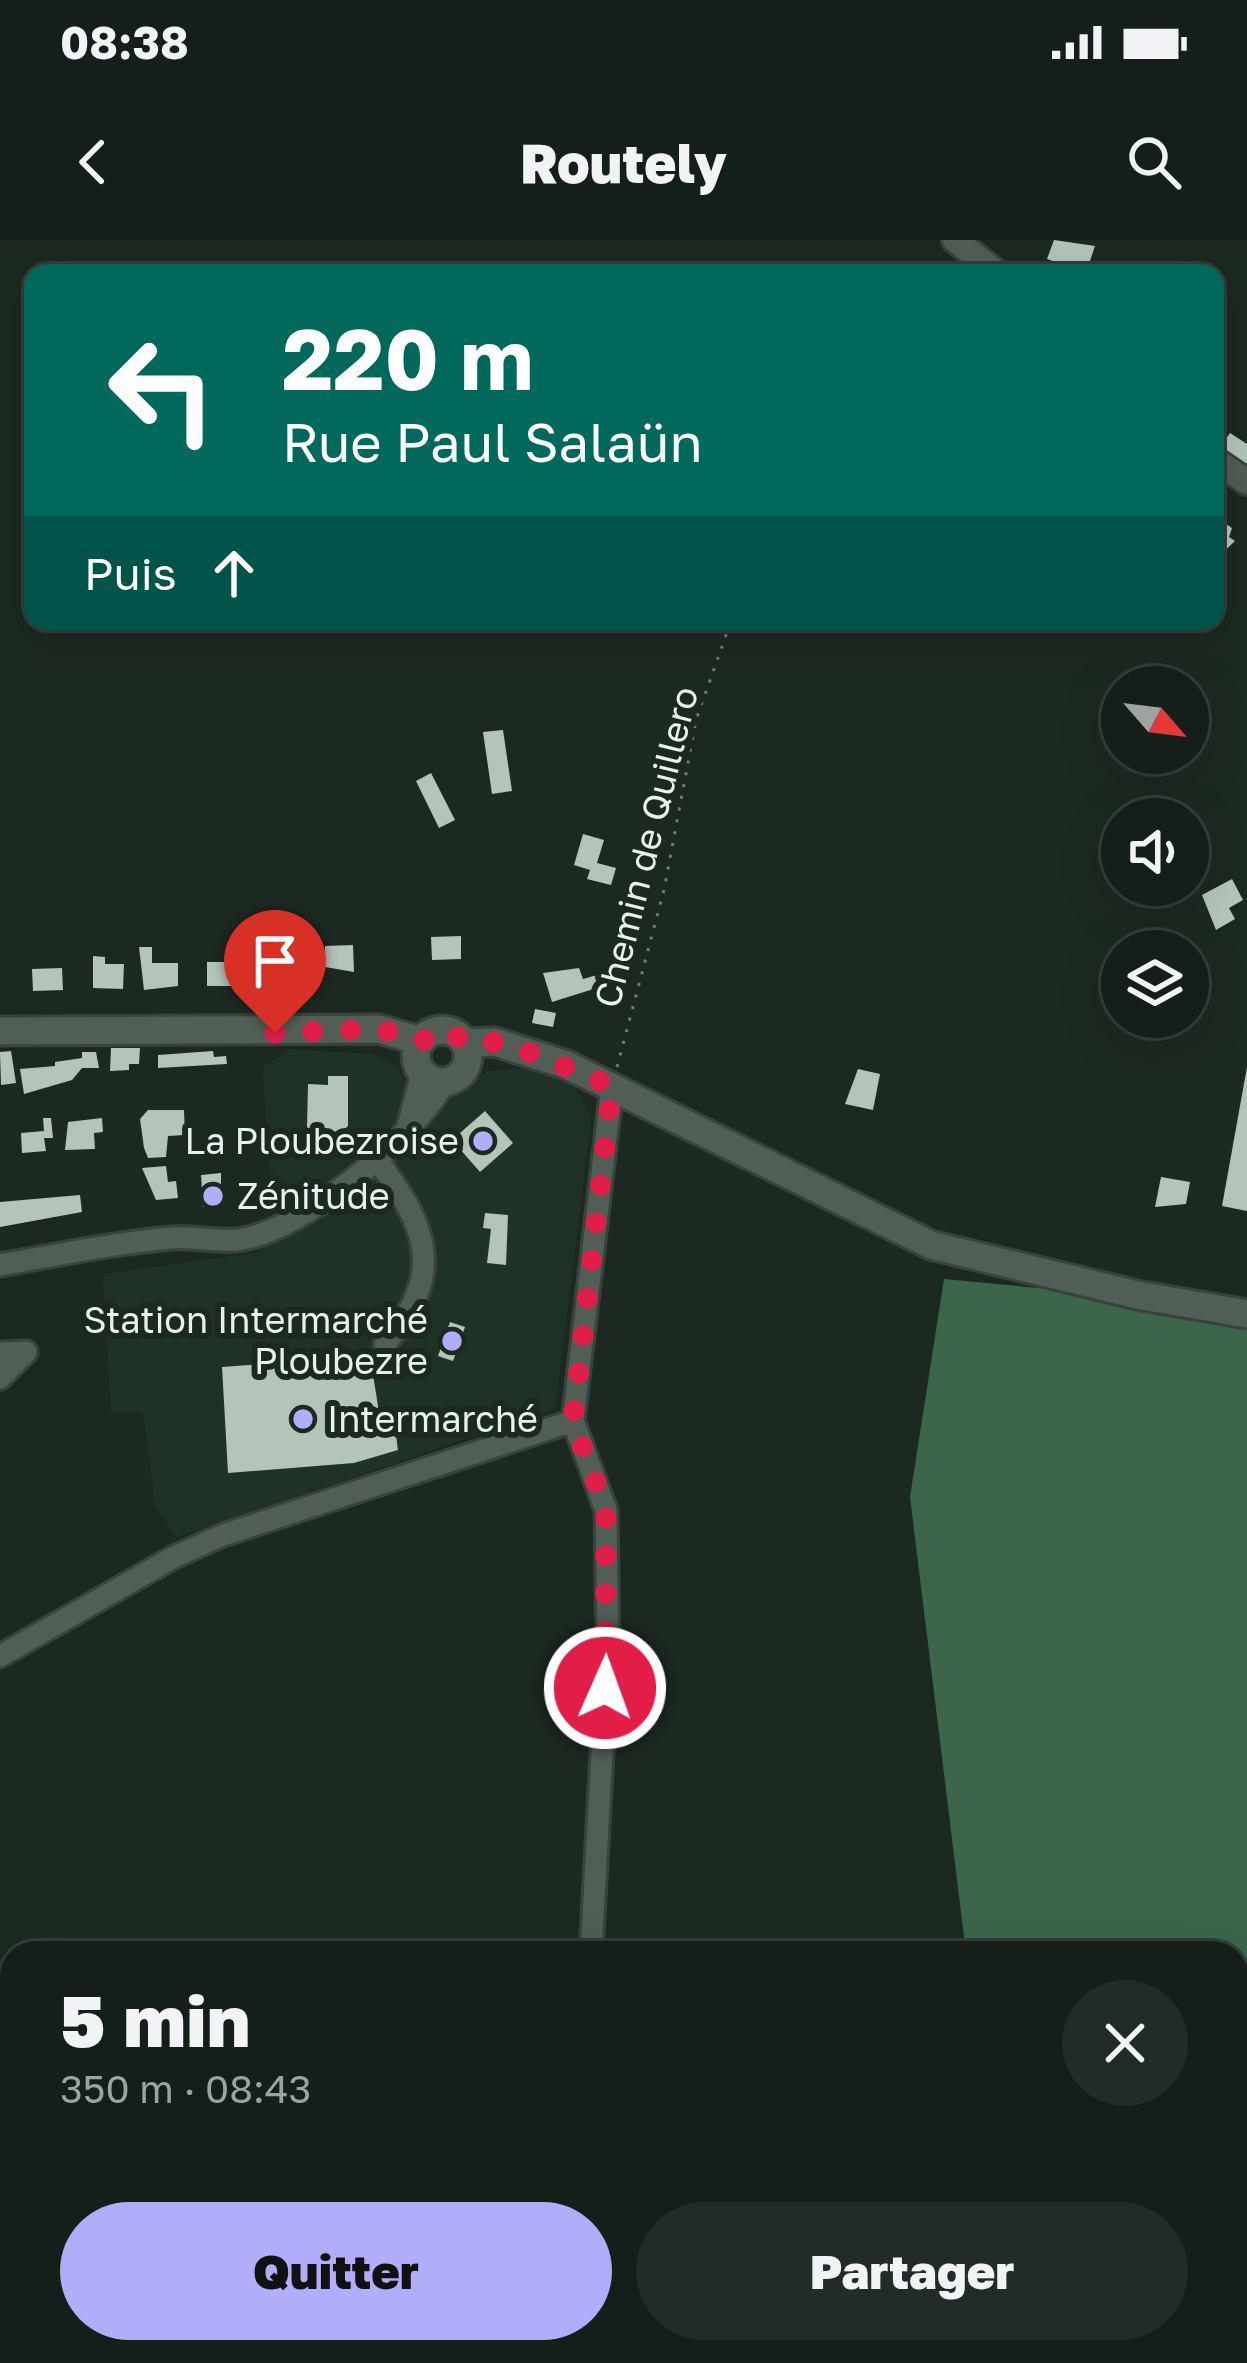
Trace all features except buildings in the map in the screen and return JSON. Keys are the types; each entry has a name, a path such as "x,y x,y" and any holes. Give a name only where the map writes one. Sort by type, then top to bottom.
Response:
{"main road":[{"path":"426,1064 449,1030 466,1054"},
{"path":"0,1031 342,1033 426,1064 466,1054 523,1050 612,1086 932,1246 1137,1295 1247,1314"}],"street":[{"path":"955,240 986,264"},
{"path":"0,1265 150,1240 236,1240 302,1215 407,1128 426,1064"},
{"path":"592,1941 608,1644 606,1510 573,1421 612,1086"},
{"path":"375,1157 412,1207 421,1226 423,1257 420,1294 385,1344"},
{"path":"0,1353 26,1352 0,1378"},
{"path":"0,1656 174,1557 224,1535 573,1421"}],"path":[{"name":"Chemin de Quillero","path":"612,1086 664,890 695,720 727,630"}],"shaded area":[{"path":"289,1049 373,1054 397,1067 408,1086 452,1098 487,1071 528,1068 570,1077 591,1119 555,1409 176,1537 155,1506 143,1412 111,1412 103,1274 259,1252 273,1230 263,1068"}],"green space":[{"path":"944,1279 1247,1308 1247,1941 965,1941 910,1497"}],"place":[{"name":"La Ploubezroise","path":"483,1141"},
{"name":"Zénitude","path":"213,1196"},
{"name":"Station Intermarché Ploubezre","path":"452,1341"},
{"name":"Intermarché","path":"303,1419"}],"route":[{"path":"275,1033 379,1029 421,1041 428,1034 449,1030 465,1043 494,1042 523,1050 612,1086 573,1421 606,1510 605,1688"}]}
